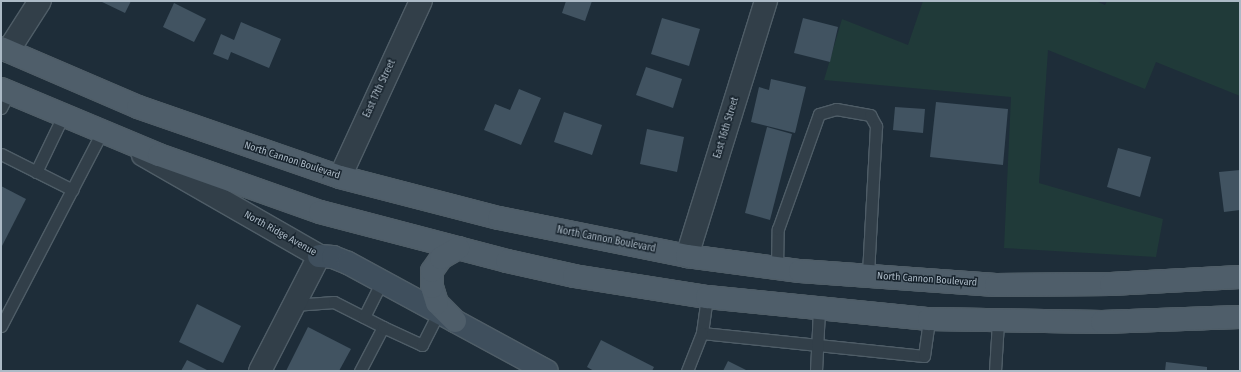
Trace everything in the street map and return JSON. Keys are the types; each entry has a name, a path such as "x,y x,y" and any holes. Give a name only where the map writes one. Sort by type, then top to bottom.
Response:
{"main road":[{"name":"North Cannon Boulevard","path":"4,50 138,107 340,177 499,218 687,256 777,268 996,285 1118,284 1240,277"},
{"path":"4,96 64,116 233,183 306,207 458,248 574,276 707,298 819,310 929,319 998,322 1102,322 1240,317"},
{"path":"447,316 437,303 432,287 432,271 441,258 458,248"}],"street":[{"path":"4,50 40,1"},
{"name":"East 17th Street","path":"340,177 421,1"},
{"name":"East 16th Street","path":"687,256 766,1"},
{"name":"North Ridge Avenue","path":"102,132 320,256 333,257 348,263 547,371"},
{"path":"260,371 320,256"}],"lane":[{"path":"777,268 778,228 819,114 836,109 870,115 876,126 868,276"},
{"path":"36,172 64,116"},
{"path":"1,326 102,132"},
{"path":"1,154 73,190"},
{"path":"364,317 382,281"},
{"path":"688,371 702,333 707,298"},
{"path":"294,305 334,302 422,345 447,316"},
{"path":"816,371 819,310"},
{"path":"702,333 924,356 929,319"},
{"path":"994,371 998,322"},
{"path":"360,371 383,327"}],"green space":[{"path":"923,1 1096,1 1105,5 1107,1 1240,1 1240,96 1156,62 1145,89 1048,50 1039,183 1163,219 1156,257 1004,248 1011,97 824,80 842,19 908,45"}],"building":[{"path":"100,1 131,1 125,13"},
{"path":"566,1 592,1 585,21 562,13"},
{"path":"174,3 206,19 194,42 163,27"},
{"path":"662,18 700,29 689,66 651,54"},
{"path":"803,18 838,27 830,62 794,53"},
{"path":"241,22 281,39 269,68 231,52 228,60 213,54 221,34 234,40"},
{"path":"646,67 682,79 673,108 636,95"},
{"path":"771,79 806,87 795,133 751,122 759,87 769,90"},
{"path":"519,89 541,98 521,145 484,130 495,104 510,110"},
{"path":"936,102 1008,109 1003,165 930,157"},
{"path":"895,107 925,109 923,133 893,130"},
{"path":"564,112 602,125 592,155 554,142"},
{"path":"767,127 792,134 770,220 745,213"},
{"path":"647,129 684,137 677,172 640,164"},
{"path":"1118,148 1151,157 1140,197 1107,187"},
{"path":"1240,170 1240,210 1224,212 1219,172"},
{"path":"1,186 26,199 1,248"},
{"path":"197,304 241,326 223,363 179,342"},
{"path":"308,327 351,349 339,371 286,371"},
{"path":"601,340 654,367 652,371 594,371 587,367"},
{"path":"187,360 209,371 181,371"},
{"path":"728,361 748,371 723,371"},
{"path":"1166,362 1207,367 1207,371 1165,371"}]}
